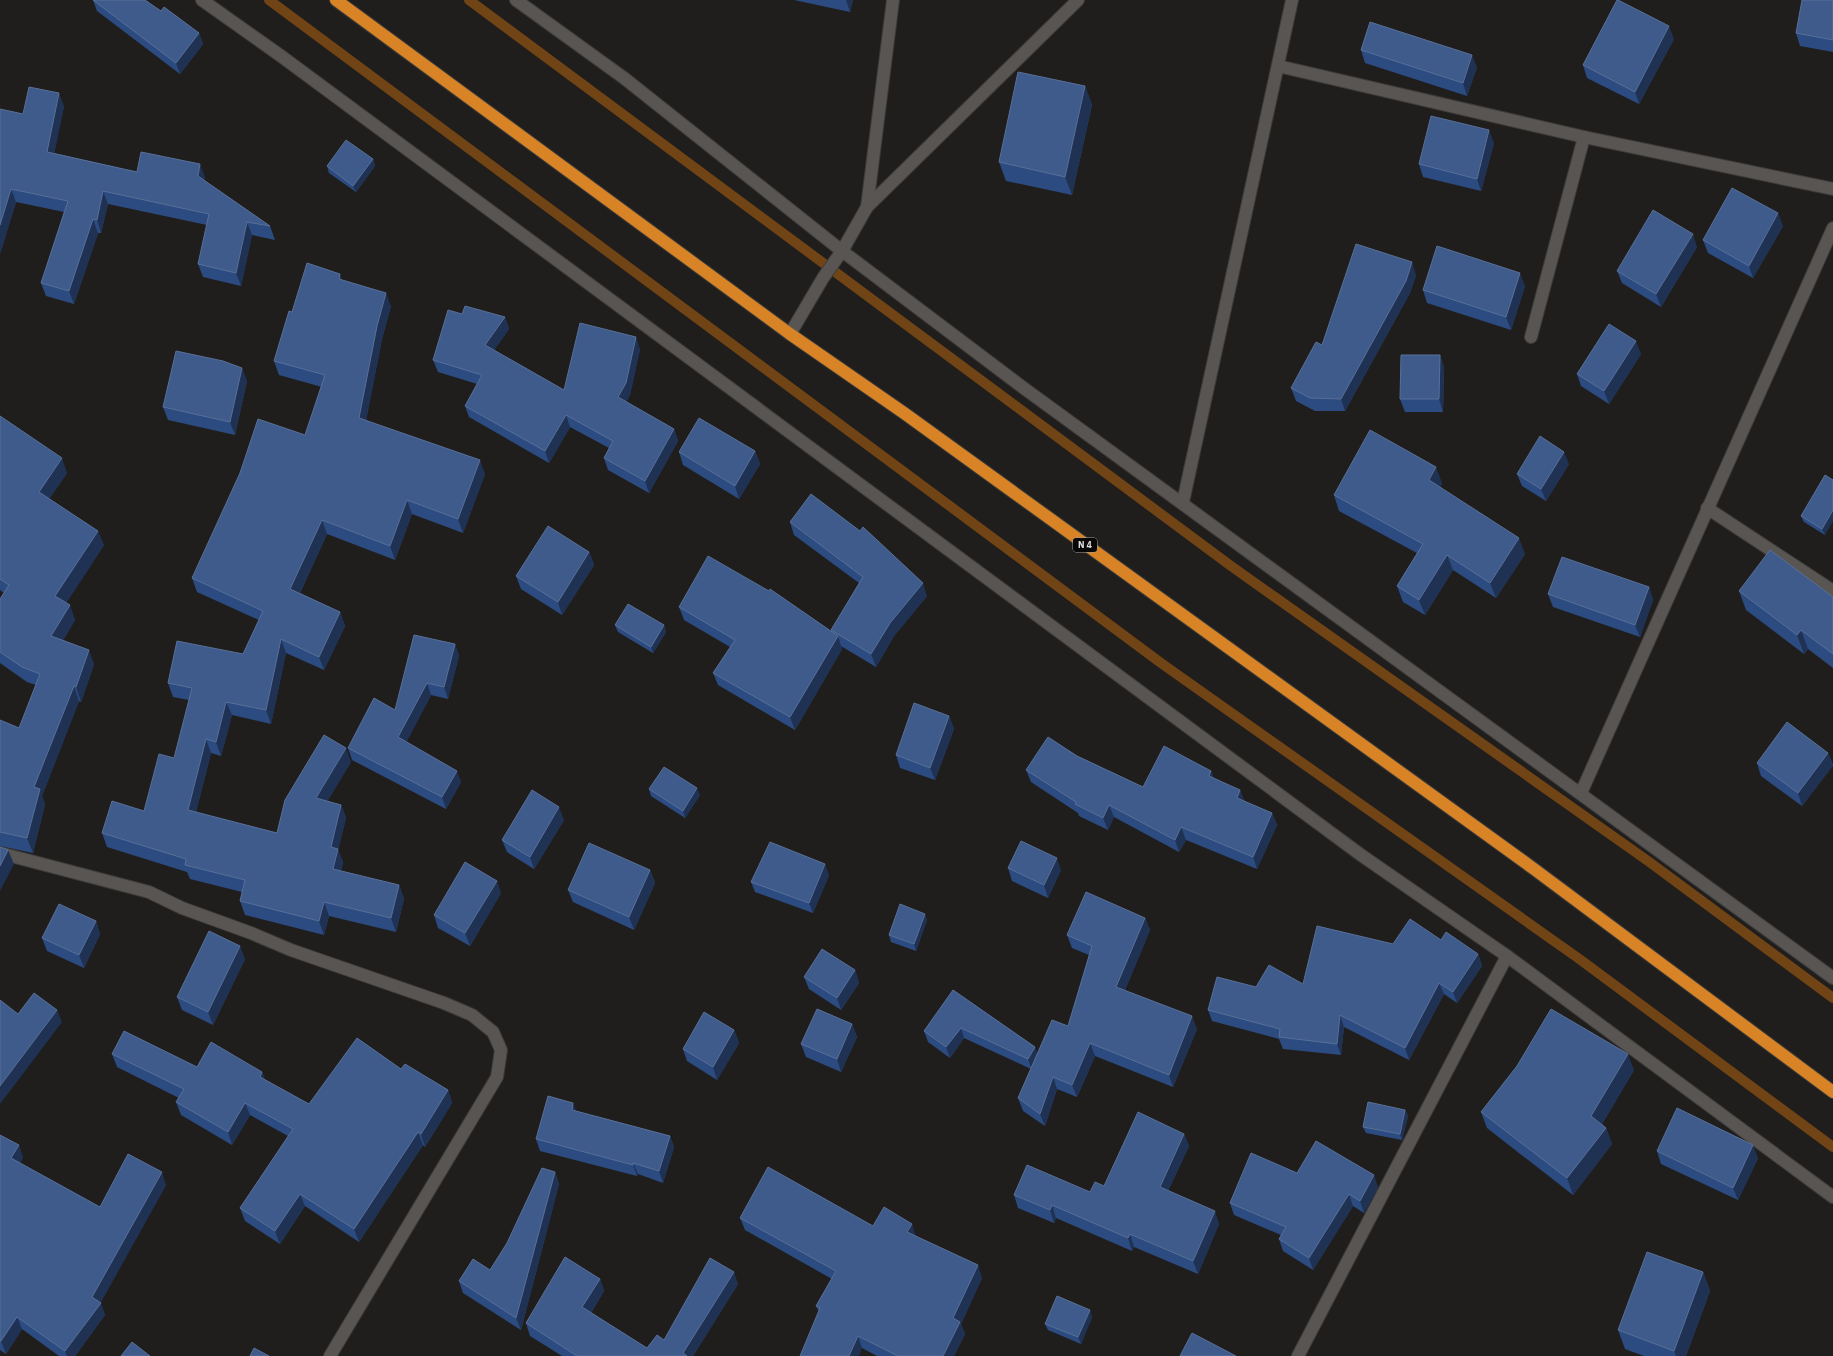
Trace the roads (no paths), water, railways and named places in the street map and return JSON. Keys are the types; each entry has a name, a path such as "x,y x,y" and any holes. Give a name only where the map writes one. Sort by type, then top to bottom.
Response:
{"highway":[{"name":"N 4","path":"336,0 790,334 910,418 1534,869 1833,1092"}],"street":[{"path":"202,0 281,56 1348,846 1507,956 1789,1166 1833,1197"},
{"path":"516,0 624,78 842,251 1025,389 1183,502 1833,978"},
{"path":"867,207 893,0"},
{"path":"790,334 823,278 842,251 867,207 1078,0"},
{"path":"1183,502 1292,0"},
{"path":"1278,66 1584,138 1833,189"},
{"path":"1531,337 1584,138"},
{"path":"1581,793 1833,228"},
{"path":"1707,508 1833,591"},
{"path":"0,854 149,892 182,908 251,933 291,950 444,1003 472,1015 493,1032 501,1050 497,1077 330,1356"},
{"path":"1298,1356 1507,956"}],"waterway":[{"path":"269,0 1161,663 1578,958 1833,1147"},
{"path":"469,0 1231,566 1648,861 1833,998"}]}
